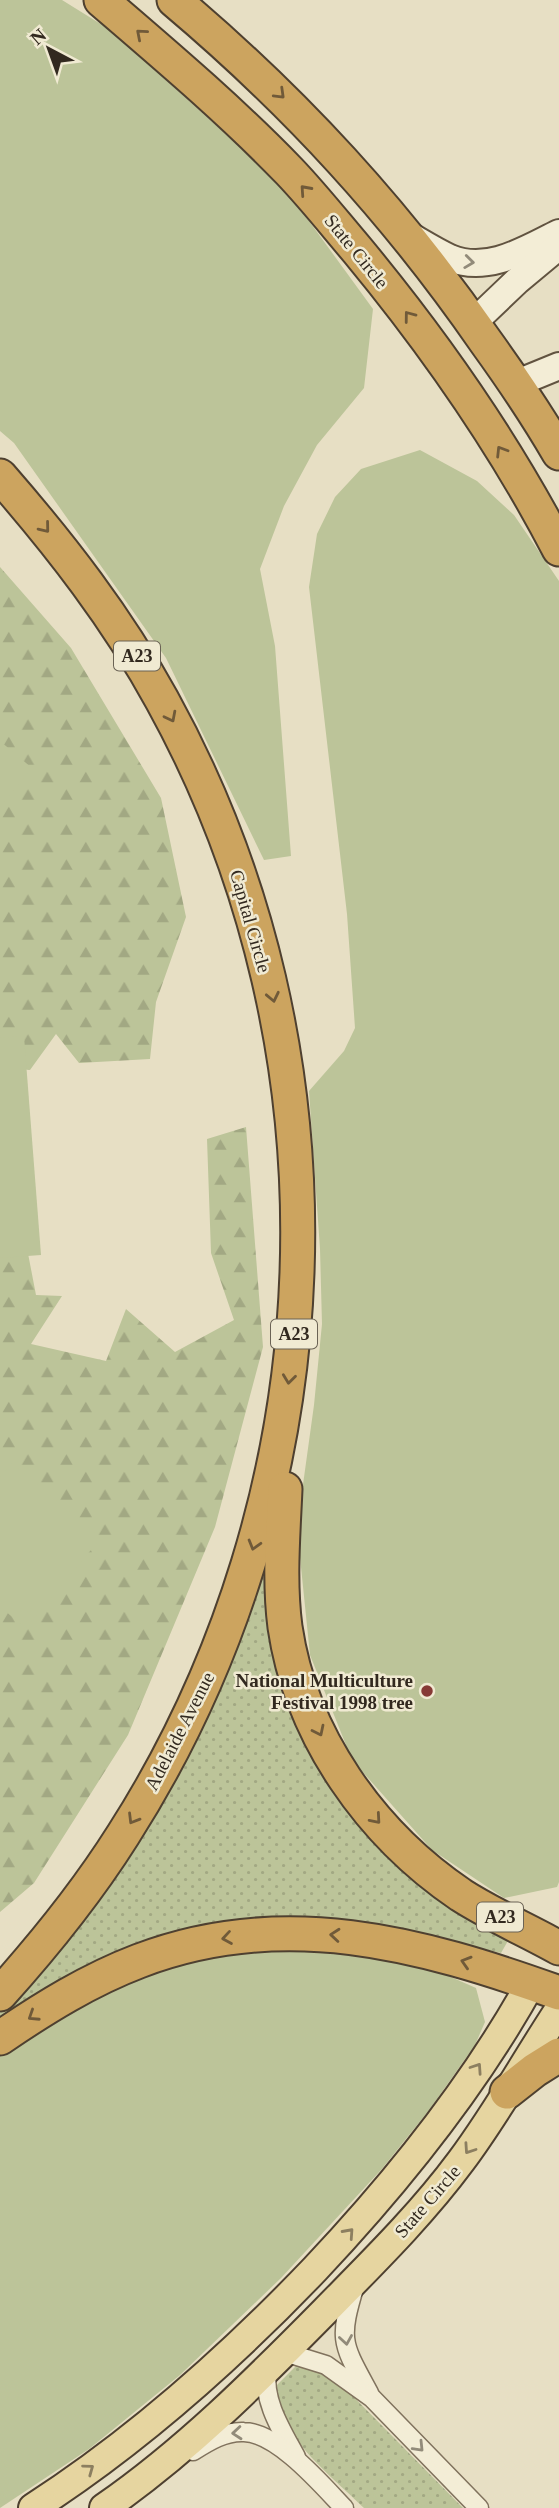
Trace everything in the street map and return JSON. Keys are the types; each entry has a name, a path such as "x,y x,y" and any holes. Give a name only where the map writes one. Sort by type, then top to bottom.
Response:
{"highway":[{"name":"State Circle","path":"101,0 181,68 289,172 381,279 471,403 559,549"},
{"path":"174,0 289,103 371,191 407,234 556,437"},
{"path":"437,354 473,323"},
{"path":"471,403 515,384"},
{"name":"Capital Circle","path":"0,476 45,527 88,583 127,640 163,701 194,763 234,860 265,960 280,1028 297,1167 299,1237 296,1307 282,1431"},
{"name":"A23","path":"282,1431 285,1481 281,1576 286,1629 304,1697 330,1753 375,1818 426,1868 473,1902 556,1940"},
{"name":"Adelaide Avenue","path":"0,1994 77,1902 124,1834 191,1711 219,1647 243,1581 263,1514 282,1431"},
{"path":"0,2038 66,1995 139,1961 198,1944 247,1935 302,1933 374,1940 455,1958 545,1988"},
{"name":"State Circle","path":"545,1988 556,1940"},
{"path":"508,2092 559,2055"}],"main road":[{"path":"407,234 450,258 481,263 508,257 559,233"},
{"path":"473,323 559,246"},
{"path":"515,384 559,366"},
{"name":"State Circle","path":"33,2508 129,2440 204,2377 293,2292 371,2208 417,2153 545,1988"},
{"name":"State Circle","path":"104,2508 225,2409 358,2278 460,2163 559,2010"},
{"name":"State Circle","path":"275,2358 293,2292"},
{"path":"204,2377 226,2365 254,2355 275,2358"}],"street":[{"path":"358,2278 345,2318 344,2338 349,2356 372,2398"},
{"path":"297,2460 272,2409 266,2381 275,2358 326,2365 372,2398 479,2508"},
{"path":"141,2480 215,2438 238,2432 255,2434 297,2460 344,2508"}],"green space":[{"path":"0,0 62,0 112,31 285,188 373,309 364,388 317,445 284,506 260,569 275,646 291,856 264,860 166,658 14,443 0,431"},
{"path":"420,450 477,481 514,515 559,581 559,1882 557,1887 504,1898 432,1850 352,1760 310,1655 297,1528 322,1324 320,1249 309,1091 344,1051 355,1028 347,914 309,587 317,534 335,497 361,469"},
{"path":"0,567 71,648 161,798 186,917 156,1002 150,1059 79,1063 56,1034 30,1070 0,1067"},
{"path":"0,741 32,768 0,807"},
{"path":"24,1036 41,1255 0,1258 0,1038"},
{"path":"246,1127 263,1347 215,1527 128,1735 34,1883 0,1912 0,1245 26,1243 36,1295 62,1296 31,1344 106,1361 126,1309 175,1352 234,1320 211,1253 207,1139"},
{"path":"12,1463 101,1538 26,1628 0,1607 0,1477"},
{"path":"262,1564 268,1566 299,1719 509,1939 501,1953 452,1942 0,2025 0,2013 14,1999"},
{"path":"312,1946 426,1966 476,1988 485,2022 475,2045 430,2109 381,2170 281,2278 180,2375 89,2449 0,2508 0,2053 47,2020 177,1961 248,1948"},
{"path":"298,2364 337,2380 463,2508 364,2508 308,2453 284,2420 276,2386"}],"place":[{"name":"National Multiculture Festival 1998 tree","path":"427,1691"}]}
